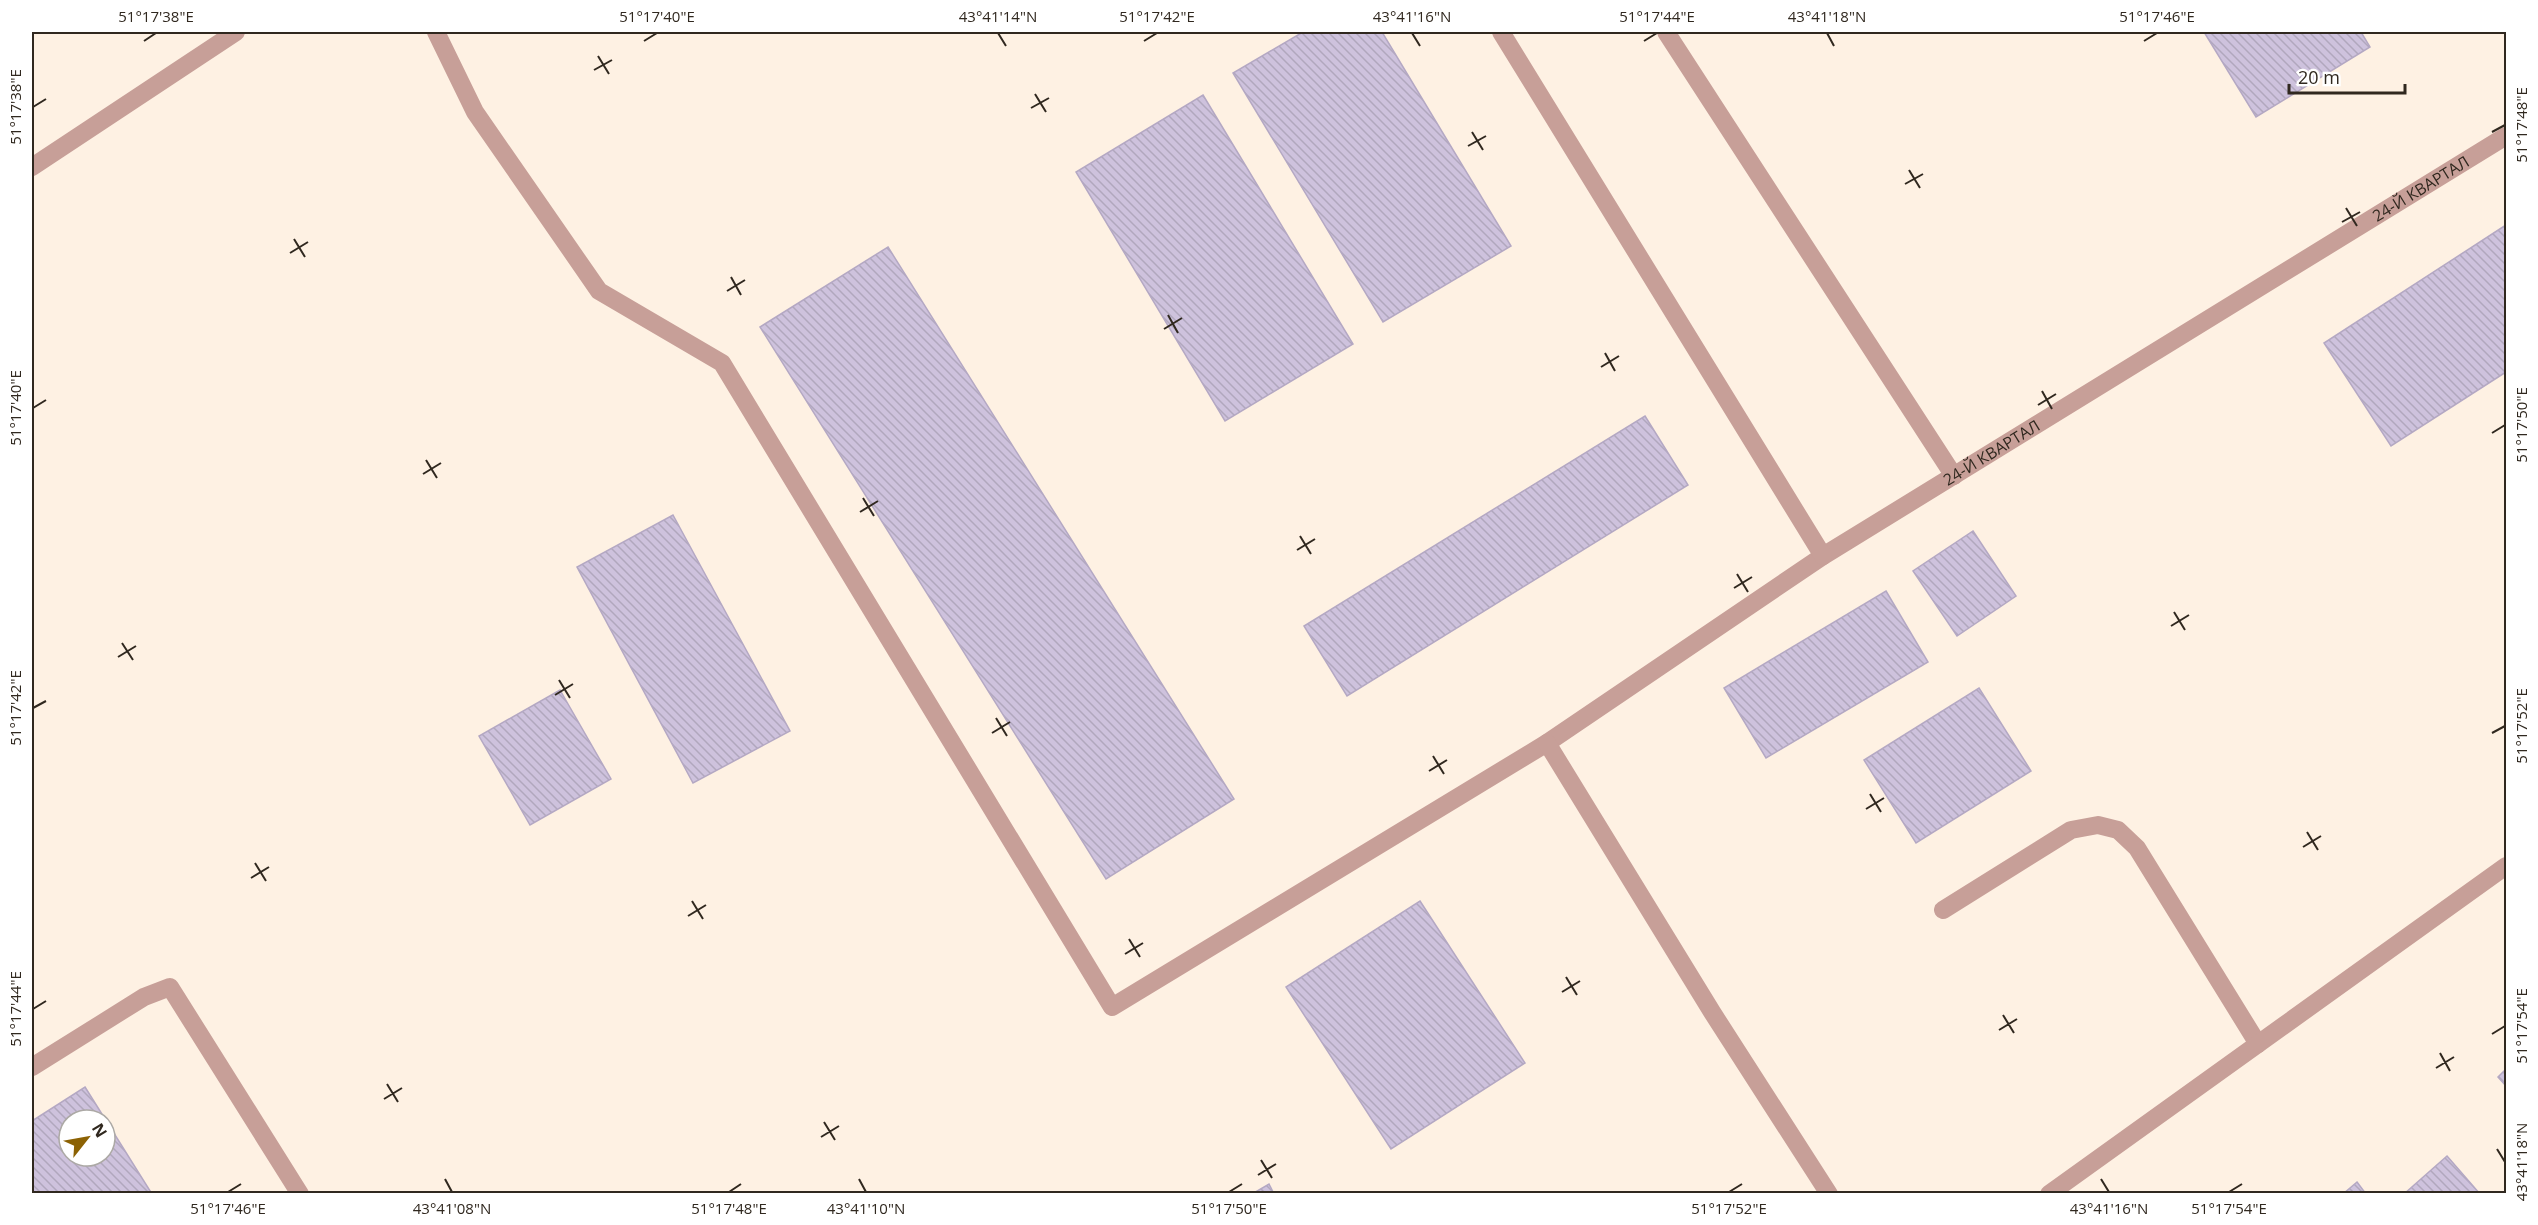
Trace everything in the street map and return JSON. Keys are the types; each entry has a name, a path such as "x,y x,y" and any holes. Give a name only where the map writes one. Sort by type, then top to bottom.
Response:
{"street":[{"path":"32,167 236,32"},
{"name":"24-Й КВАРТАЛ","path":"436,32 475,112 599,291 722,363 1112,1007 1546,743 1823,556 2506,136"},
{"path":"1501,32 1823,556"},
{"path":"1666,32 1954,476"},
{"path":"1546,743 1712,1012 1829,1194"},
{"path":"1943,910 2071,830 2098,825 2118,830 2137,848 2258,1044"},
{"path":"2049,1194 2506,867"},
{"path":"32,1067 144,997 170,987 300,1194"}],"building":[{"path":"1303,32 1382,32 1511,246 1383,322 1233,73"},
{"path":"2204,32 2361,32 2370,47 2256,117"},
{"path":"1203,95 1353,344 1225,421 1076,172"},
{"path":"2506,225 2506,372 2391,446 2324,343"},
{"path":"888,247 1234,799 1106,879 760,327"},
{"path":"1645,416 1688,485 1347,696 1304,626"},
{"path":"673,515 790,731 693,783 577,567"},
{"path":"1973,531 2016,596 1957,636 1913,571"},
{"path":"1886,591 1928,662 1766,758 1724,688"},
{"path":"1979,688 2031,771 1916,843 1864,760"},
{"path":"560,690 611,779 530,825 479,736"},
{"path":"1420,901 1525,1063 1391,1149 1286,987"},
{"path":"2506,1069 2506,1086 2498,1077"},
{"path":"85,1087 98,1108 57,1108 57,1168 117,1168 117,1138 152,1194 32,1194 32,1121"},
{"path":"2447,1156 2480,1194 2404,1194"},
{"path":"2357,1182 2366,1194 2343,1194"},
{"path":"1269,1184 1274,1194 1252,1194"}]}
